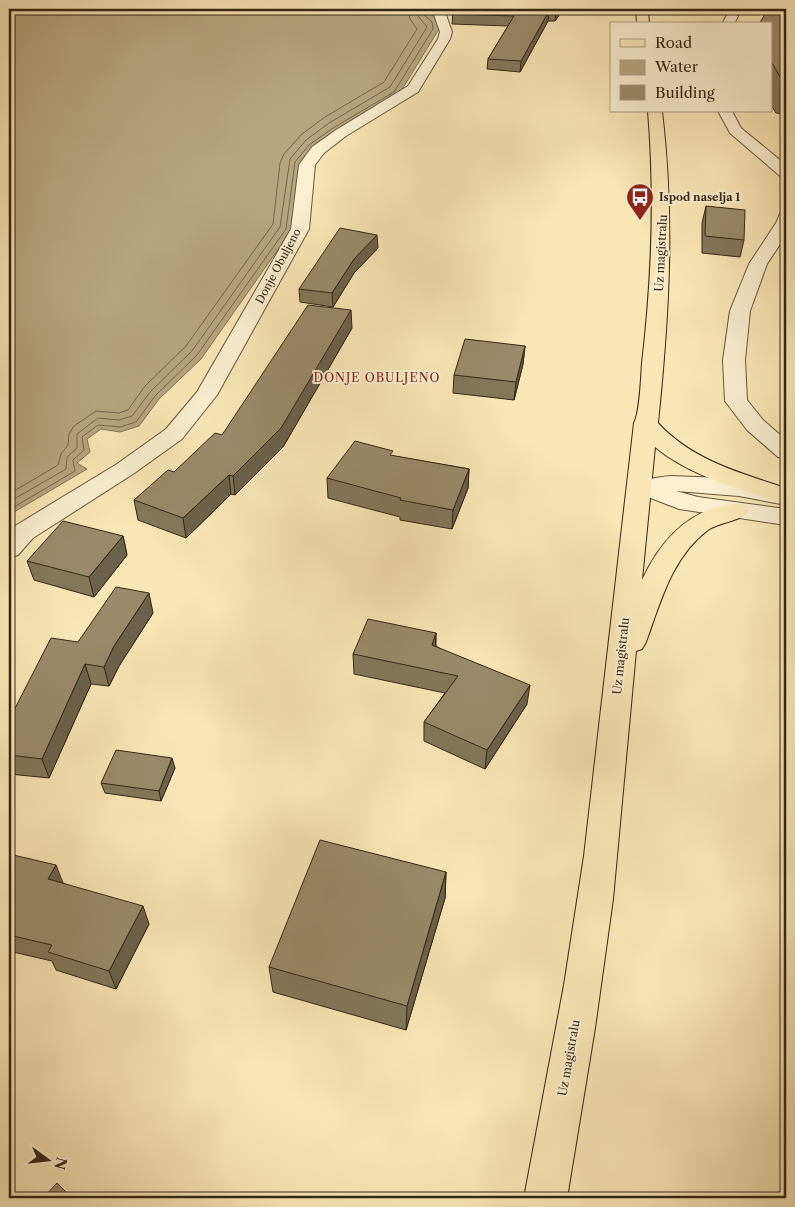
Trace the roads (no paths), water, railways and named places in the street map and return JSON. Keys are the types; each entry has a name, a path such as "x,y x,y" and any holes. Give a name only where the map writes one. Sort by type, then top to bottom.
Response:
{"main road":[{"path":"642,9 643,22"},
{"name":"Uz magistralu","path":"545,1198 599,867 658,304 663,208 660,147 655,112"},
{"path":"645,423 658,439 690,462 785,503"},
{"path":"618,681 656,578 671,552 689,531 708,519 736,511"}],"street":[{"name":"Donje Obuljeno","path":"9,549 24,532 125,469 174,434 206,395 300,230 307,165 318,150 341,133 413,90 444,40 446,32 438,9"},
{"path":"726,112 735,130 786,173"},
{"path":"786,218 785,223 758,264 740,311 734,360 736,401 755,425 786,452"},
{"path":"639,485 685,484 785,503"},
{"path":"639,485 679,501 736,511 785,503"}],"water":[{"path":"9,9 425,9 437,19 439,29 398,96 312,149 291,231 201,359 159,399 139,426 120,432 101,429 87,439 90,452 77,463 87,469 9,515"}],"place":[{"name":"Ispod naselja 1","path":"640,221"}],"district":[{"name":"DONJE OBULJENO","path":"377,378"}]}
